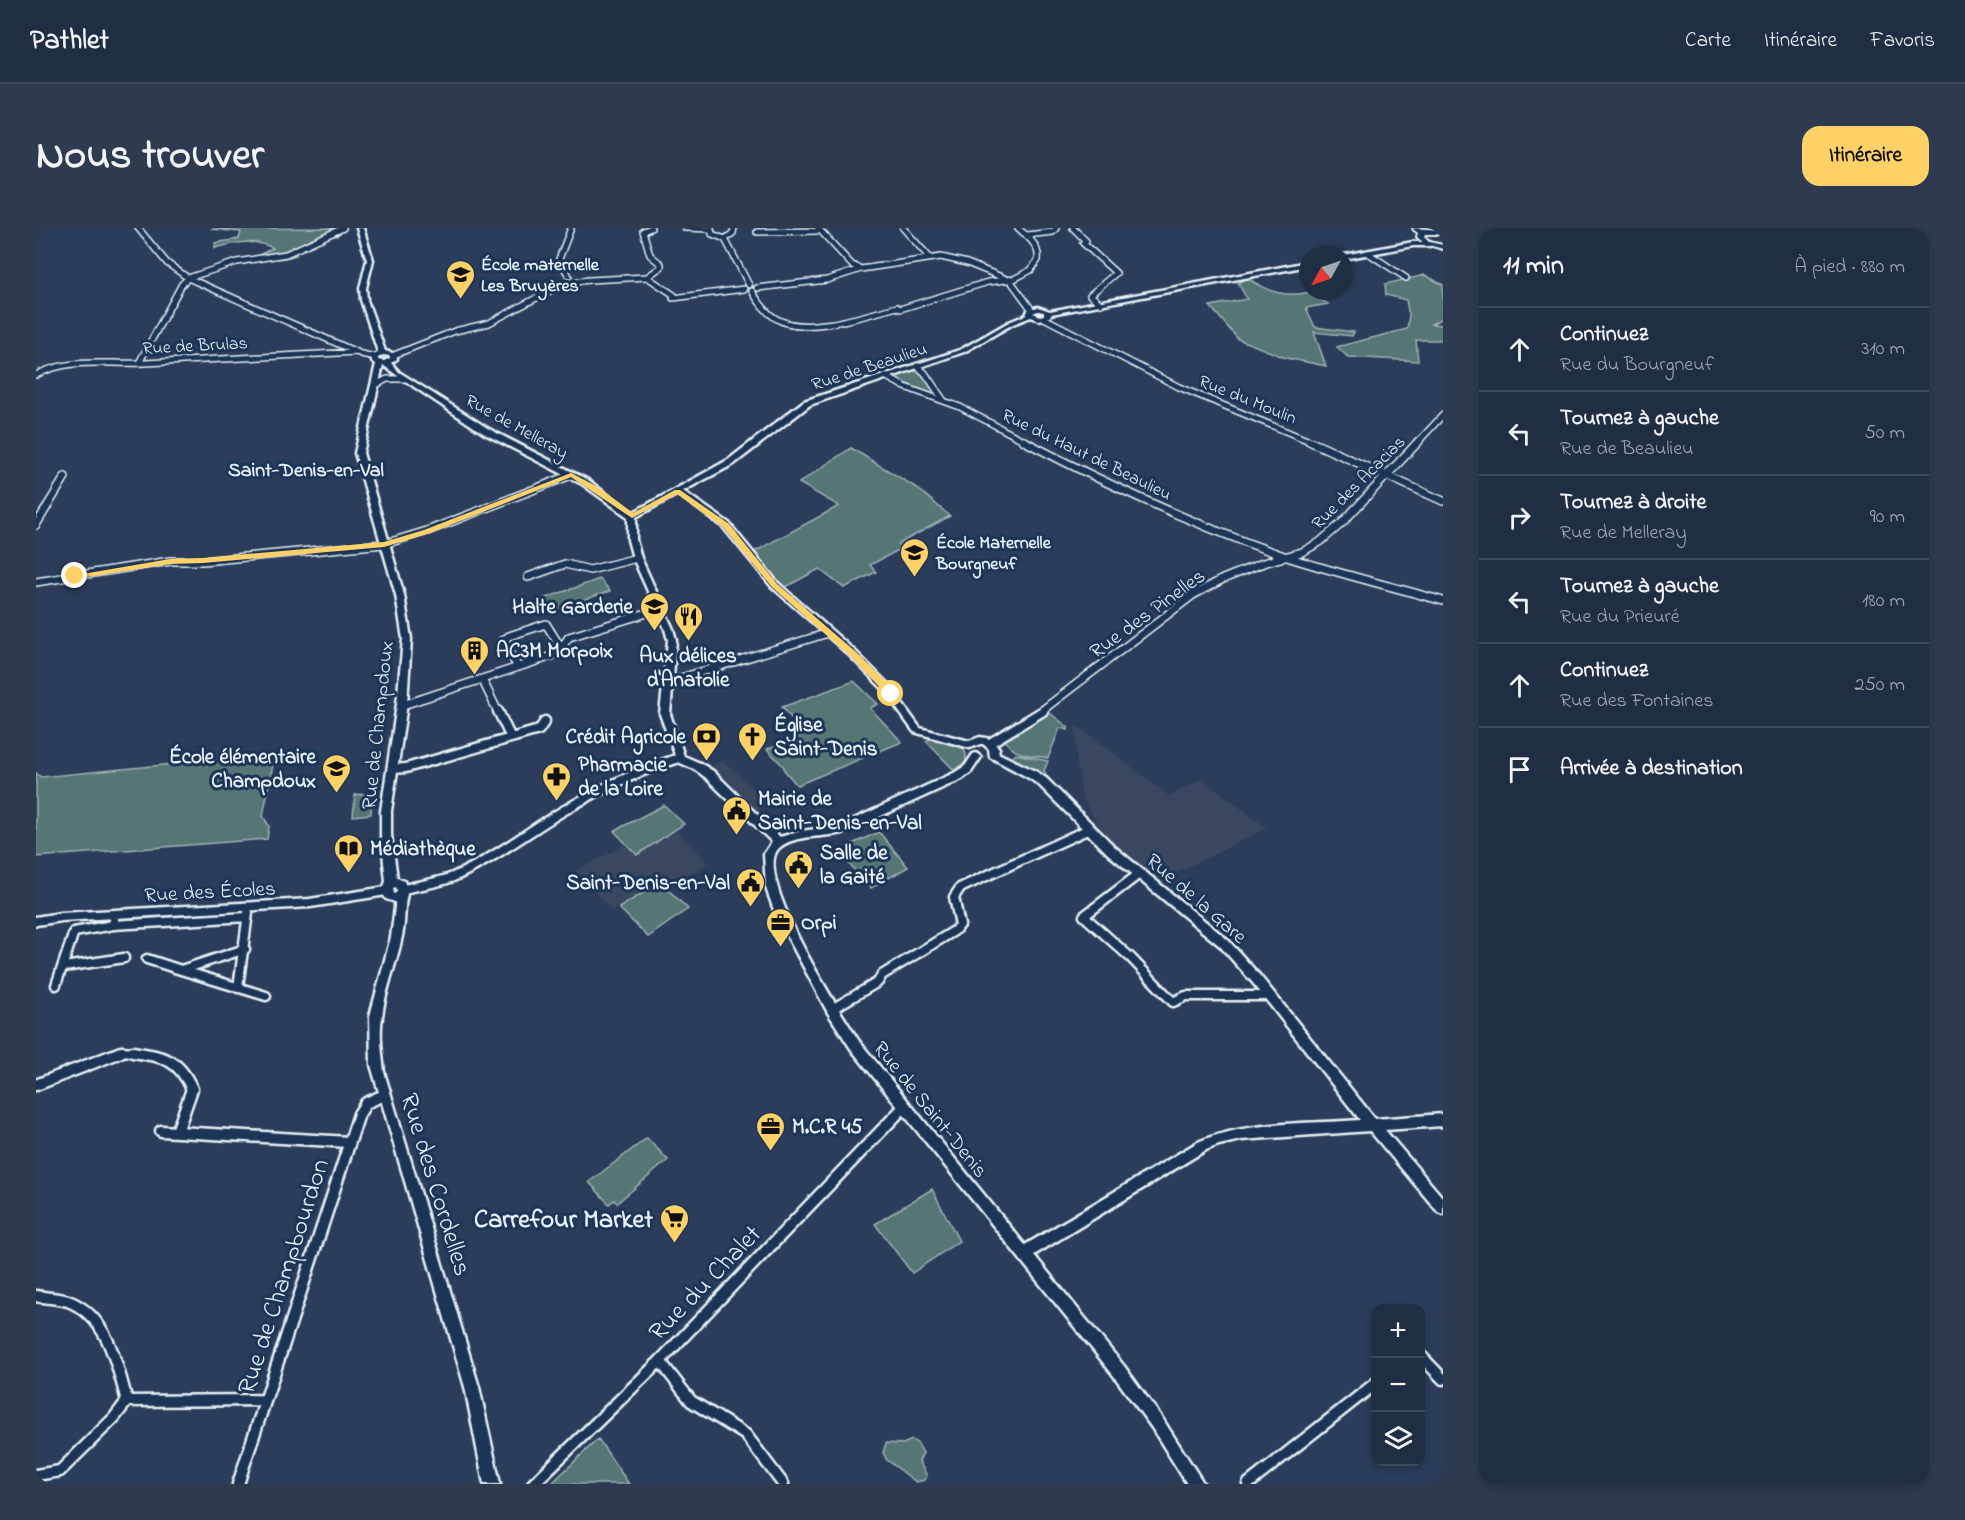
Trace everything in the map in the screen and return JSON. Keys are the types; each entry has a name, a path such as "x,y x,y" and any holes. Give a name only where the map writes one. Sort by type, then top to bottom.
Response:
{"main road":[{"path":"1423,232 1443,232"},
{"path":"1423,232 1430,244 1442,248"}],"street":[{"name":"Rue de Melleray","path":"138,228 166,263 188,278 381,361 486,431 596,489 632,516"},
{"path":"139,363 182,284 188,278 237,262 286,254 343,228"},
{"path":"360,228 370,261 363,288 364,300 382,353 381,361 393,360 394,355"},
{"path":"569,276 559,259 571,228"},
{"path":"382,353 394,355 455,331 489,323 561,285 574,286 580,281 647,277 661,267 661,264 650,255 643,231 651,228"},
{"path":"685,228 710,229 714,236 725,238 734,233 734,228"},
{"path":"903,228 930,258"},
{"path":"725,238 759,304 779,321 796,325 837,321 897,307 900,309 940,299 946,294 992,281 1010,280 1035,266 1038,257 1037,246 1018,228"},
{"path":"1027,235 1053,232 1056,228"},
{"path":"1073,228 1086,241 1083,243 1116,273 1090,295 1101,303"},
{"path":"757,231 818,229 852,265 861,269"},
{"path":"1413,244 1423,232"},
{"path":"1353,256 1413,244 1430,244"},
{"path":"1368,253 1406,278"},
{"path":"647,277 674,295 673,298 821,281 852,274 861,269 882,268 930,258 958,261 1010,280 1031,312 1046,315 1299,266"},
{"path":"561,285 559,280 569,276 578,278 580,281"},
{"name":"Rue de Beaulieu","path":"632,516 731,462 807,403 968,349 1031,312"},
{"name":"Rue du Moulin","path":"1046,315 1179,387 1267,422 1443,501"},
{"name":"Rue de Brulas","path":"36,375 49,368 78,362 139,363 357,352"},
{"name":"Rue de Champdoux","path":"381,361 359,453 400,595 407,639 402,704 388,799 386,831 395,890"},
{"path":"917,366 925,373 944,401"},
{"name":"Rue du Haut de Beaulieu","path":"885,376 905,387 960,407 1101,481 1180,516 1285,556"},
{"path":"376,385 387,379 405,379"},
{"name":"Rue des Acacias","path":"1285,556 1302,552 1320,542 1342,523 1443,415"},
{"path":"36,582 170,561 203,561 384,544 427,531 571,475"},
{"path":"36,525 65,477"},
{"path":"678,491 726,525 775,585 885,686 917,730 970,745 979,741 990,743 994,748 993,755 987,759 976,757 971,753 970,745"},
{"path":"632,516 632,540 637,558 672,640 665,714 679,752 679,758 698,765 709,774 779,842 796,835 825,834 842,829 946,782 968,769 976,757"},
{"path":"1285,556 1443,601"},
{"name":"Rue des Pinelles","path":"990,743 1047,708 1193,595 1223,579 1285,556"},
{"path":"528,577 565,564 572,563 584,570 590,570 637,558"},
{"path":"402,704 552,656 569,638 577,634 660,609"},
{"path":"518,667 502,641 510,636 546,624 561,648"},
{"path":"668,682 828,633"},
{"path":"482,679 511,738"},
{"path":"393,769 406,768 539,730 545,721"},
{"name":"Rue de la Gare","path":"993,755 1034,775 1139,874 1224,943 1443,1208"},
{"name":"Rue des Écoles","path":"36,921 310,903 395,890 451,878 487,860 563,811 612,784 647,768 679,758"},
{"path":"832,1009 878,982 882,975 954,931 960,925 960,917 952,905 952,900 960,888 1089,829"},
{"name":"Rue de Saint-Denis","path":"779,842 769,854 771,888 787,927 855,1046 903,1108 1119,1371 1196,1484"},
{"path":"1139,874 1084,916 1131,958 1173,1002 1186,996 1269,996"},
{"name":"Rue des Cordelles","path":"395,890 400,910 396,937 376,1016 375,1050 384,1095 472,1387 492,1484"},
{"path":"238,988 249,907"},
{"path":"112,925 116,914"},
{"path":"56,986 74,932 112,925 247,917"},
{"path":"181,970 245,949"},
{"path":"64,967 124,957"},
{"path":"147,959 266,996"},
{"path":"36,1085 123,1051 133,1051 177,1065 186,1075 192,1089 177,1132"},
{"name":"Rue de Champbourdon","path":"238,1484 349,1142 362,1108 373,1099 384,1095"},
{"name":"Rue du Chalet","path":"533,1484 660,1360 903,1108"},
{"path":"1024,1253 1202,1146 1218,1139 1241,1134 1443,1120"},
{"path":"161,1131 349,1142"},
{"path":"36,1296 72,1302 100,1323 108,1339 127,1401"},
{"path":"1423,1358 1443,1379"},
{"path":"660,1360 691,1401 746,1435 783,1484"},
{"path":"1248,1484 1371,1387"},
{"path":"127,1401 265,1400"},
{"path":"36,1475 60,1471 114,1418 127,1401"}],"shaded area":[{"path":"1075,724 1169,796 1202,779 1267,828 1158,882 1111,842 1090,812 1082,795 1077,765"},
{"path":"723,760 769,803 747,817 699,774"},
{"path":"677,831 708,863 669,887 661,880 612,911 576,871 627,844 638,854"}],"green space":[{"path":"343,228 337,236 326,235 290,252 296,255 259,261 255,257 273,248 252,242 215,248 215,243 239,239 241,232 211,229"},
{"path":"1425,275 1443,285 1443,318 1431,324 1443,325 1443,340 1416,340 1418,361 1348,357 1337,347 1407,329 1409,315 1406,300 1386,295 1385,284"},
{"path":"1247,278 1277,293 1299,294 1299,300 1322,300 1328,304 1306,308 1315,327 1354,332 1352,336 1314,332 1326,366 1286,358 1238,339 1210,306 1247,299 1238,283"},
{"path":"913,370 923,374 939,398 909,387 893,378"},
{"path":"851,448 917,488 950,516 898,544 902,548 870,565 876,572 844,588 819,569 784,588 754,552 839,506 799,483"},
{"path":"600,579 610,591 546,613 537,601"},
{"path":"854,681 878,704 870,708 902,742 797,785 767,749 805,734 782,707"},
{"path":"1047,714 1051,714 1068,727 1068,730 1060,728 1048,758 1023,754 1008,745 1005,740 1009,736"},
{"path":"931,739 963,748 966,762 954,770 926,741"},
{"path":"275,754 263,816 269,826 267,839 36,857 36,773 41,777"},
{"path":"1016,754 1048,761 1044,771 1049,779 1012,758"},
{"path":"372,793 371,814 353,816 355,795"},
{"path":"664,805 684,824 637,855 614,831"},
{"path":"879,832 908,867 871,888 848,863 851,861 844,852 853,847 852,844"},
{"path":"660,882 688,909 648,937 619,908"},
{"path":"647,1138 668,1160 617,1203 614,1200 609,1204 589,1182"},
{"path":"932,1189 959,1241 912,1273 875,1224"},
{"path":"598,1439 629,1484 551,1484"},
{"path":"912,1440 918,1444 923,1453 919,1461 927,1476 925,1480 916,1482 887,1460 883,1453 886,1443 903,1444"}],"place":[{"name":"École maternelle Les Bruyères","path":"460,300"},
{"name":"École Maternelle Bourgneuf","path":"915,578"},
{"name":"Halte Garderie","path":"654,632"},
{"name":"Aux délices d'Anatolie","path":"688,642"},
{"name":"AC3M Morpoix","path":"475,676"},
{"name":"Crédit Agricole","path":"707,762"},
{"name":"Église Saint-Denis","path":"753,762"},
{"name":"École élémentaire Champdoux","path":"337,794"},
{"name":"Pharmacie de la Loire","path":"557,802"},
{"name":"Mairie de Saint-Denis-en-Val","path":"737,836"},
{"name":"Médiathèque","path":"349,874"},
{"name":"Salle de la Gaité","path":"799,890"},
{"name":"Saint-Denis-en-Val","path":"751,908"},
{"name":"Orpi","path":"780,948"},
{"name":"M.C.R 45","path":"771,1152"},
{"name":"Carrefour Market","path":"674,1244"}],"district":[{"name":"Saint-Denis-en-Val","path":"306,469"}],"route":[{"path":"75,576 170,561 203,561 384,544 427,531 571,475 596,489 632,516 678,491 726,525 775,585 853,654 891,694"}]}
